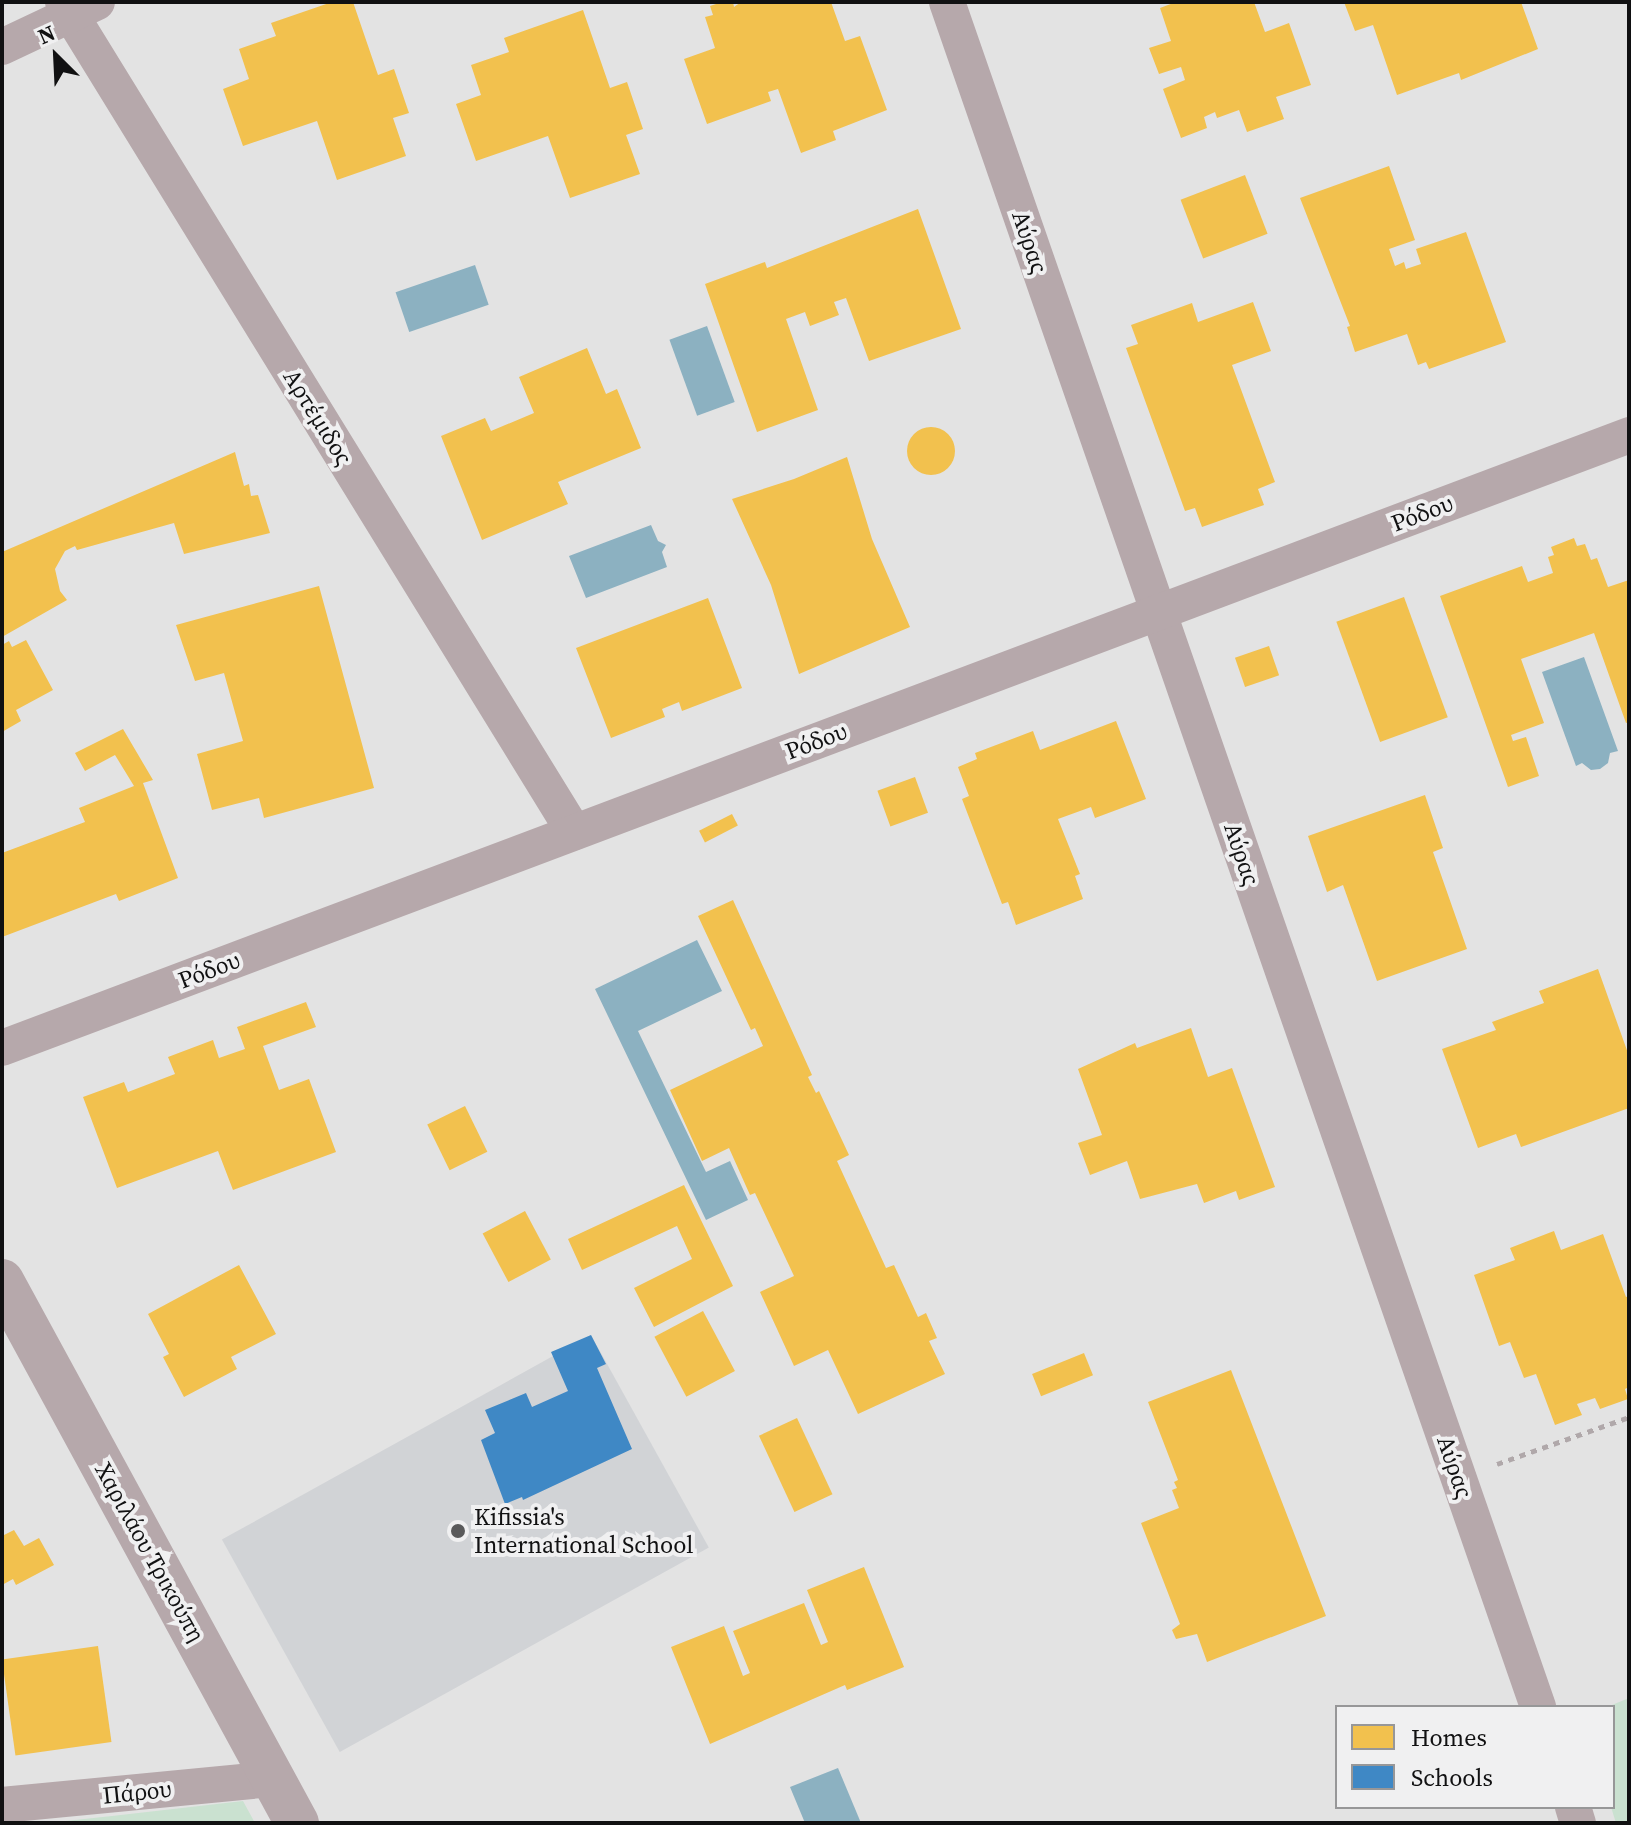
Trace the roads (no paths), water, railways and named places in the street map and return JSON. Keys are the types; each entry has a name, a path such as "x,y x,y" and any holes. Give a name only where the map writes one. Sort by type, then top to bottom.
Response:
{"street":[{"name":"Αύρας","path":"947,2 1537,1705"},
{"path":"2,47 76,6"},
{"name":"Αρτέμιδος","path":"76,6 574,832"},
{"name":"Ρόδου","path":"2,1048 1629,435"},
{"name":"Χαριλάου Τρικούπη","path":"2,1281 297,1823"},
{"name":"Πάρου","path":"2,1805 273,1779"}],"water":[{"path":"475,265 489,305 409,332 396,292"},
{"path":"707,326 735,402 697,416 669,340"},
{"path":"651,525 658,541 666,545 662,552 667,567 586,598 569,556"},
{"path":"1584,657 1618,751 1610,753 1608,763 1600,769 1591,770 1582,763 1576,766 1542,672"},
{"path":"697,940 722,991 638,1031 706,1172 730,1161 748,1200 706,1220 595,989"},
{"path":"838,1768 861,1823 805,1823 790,1787"}],"place":[{"name":"Kifissia's International School","path":"458,1531"}]}
